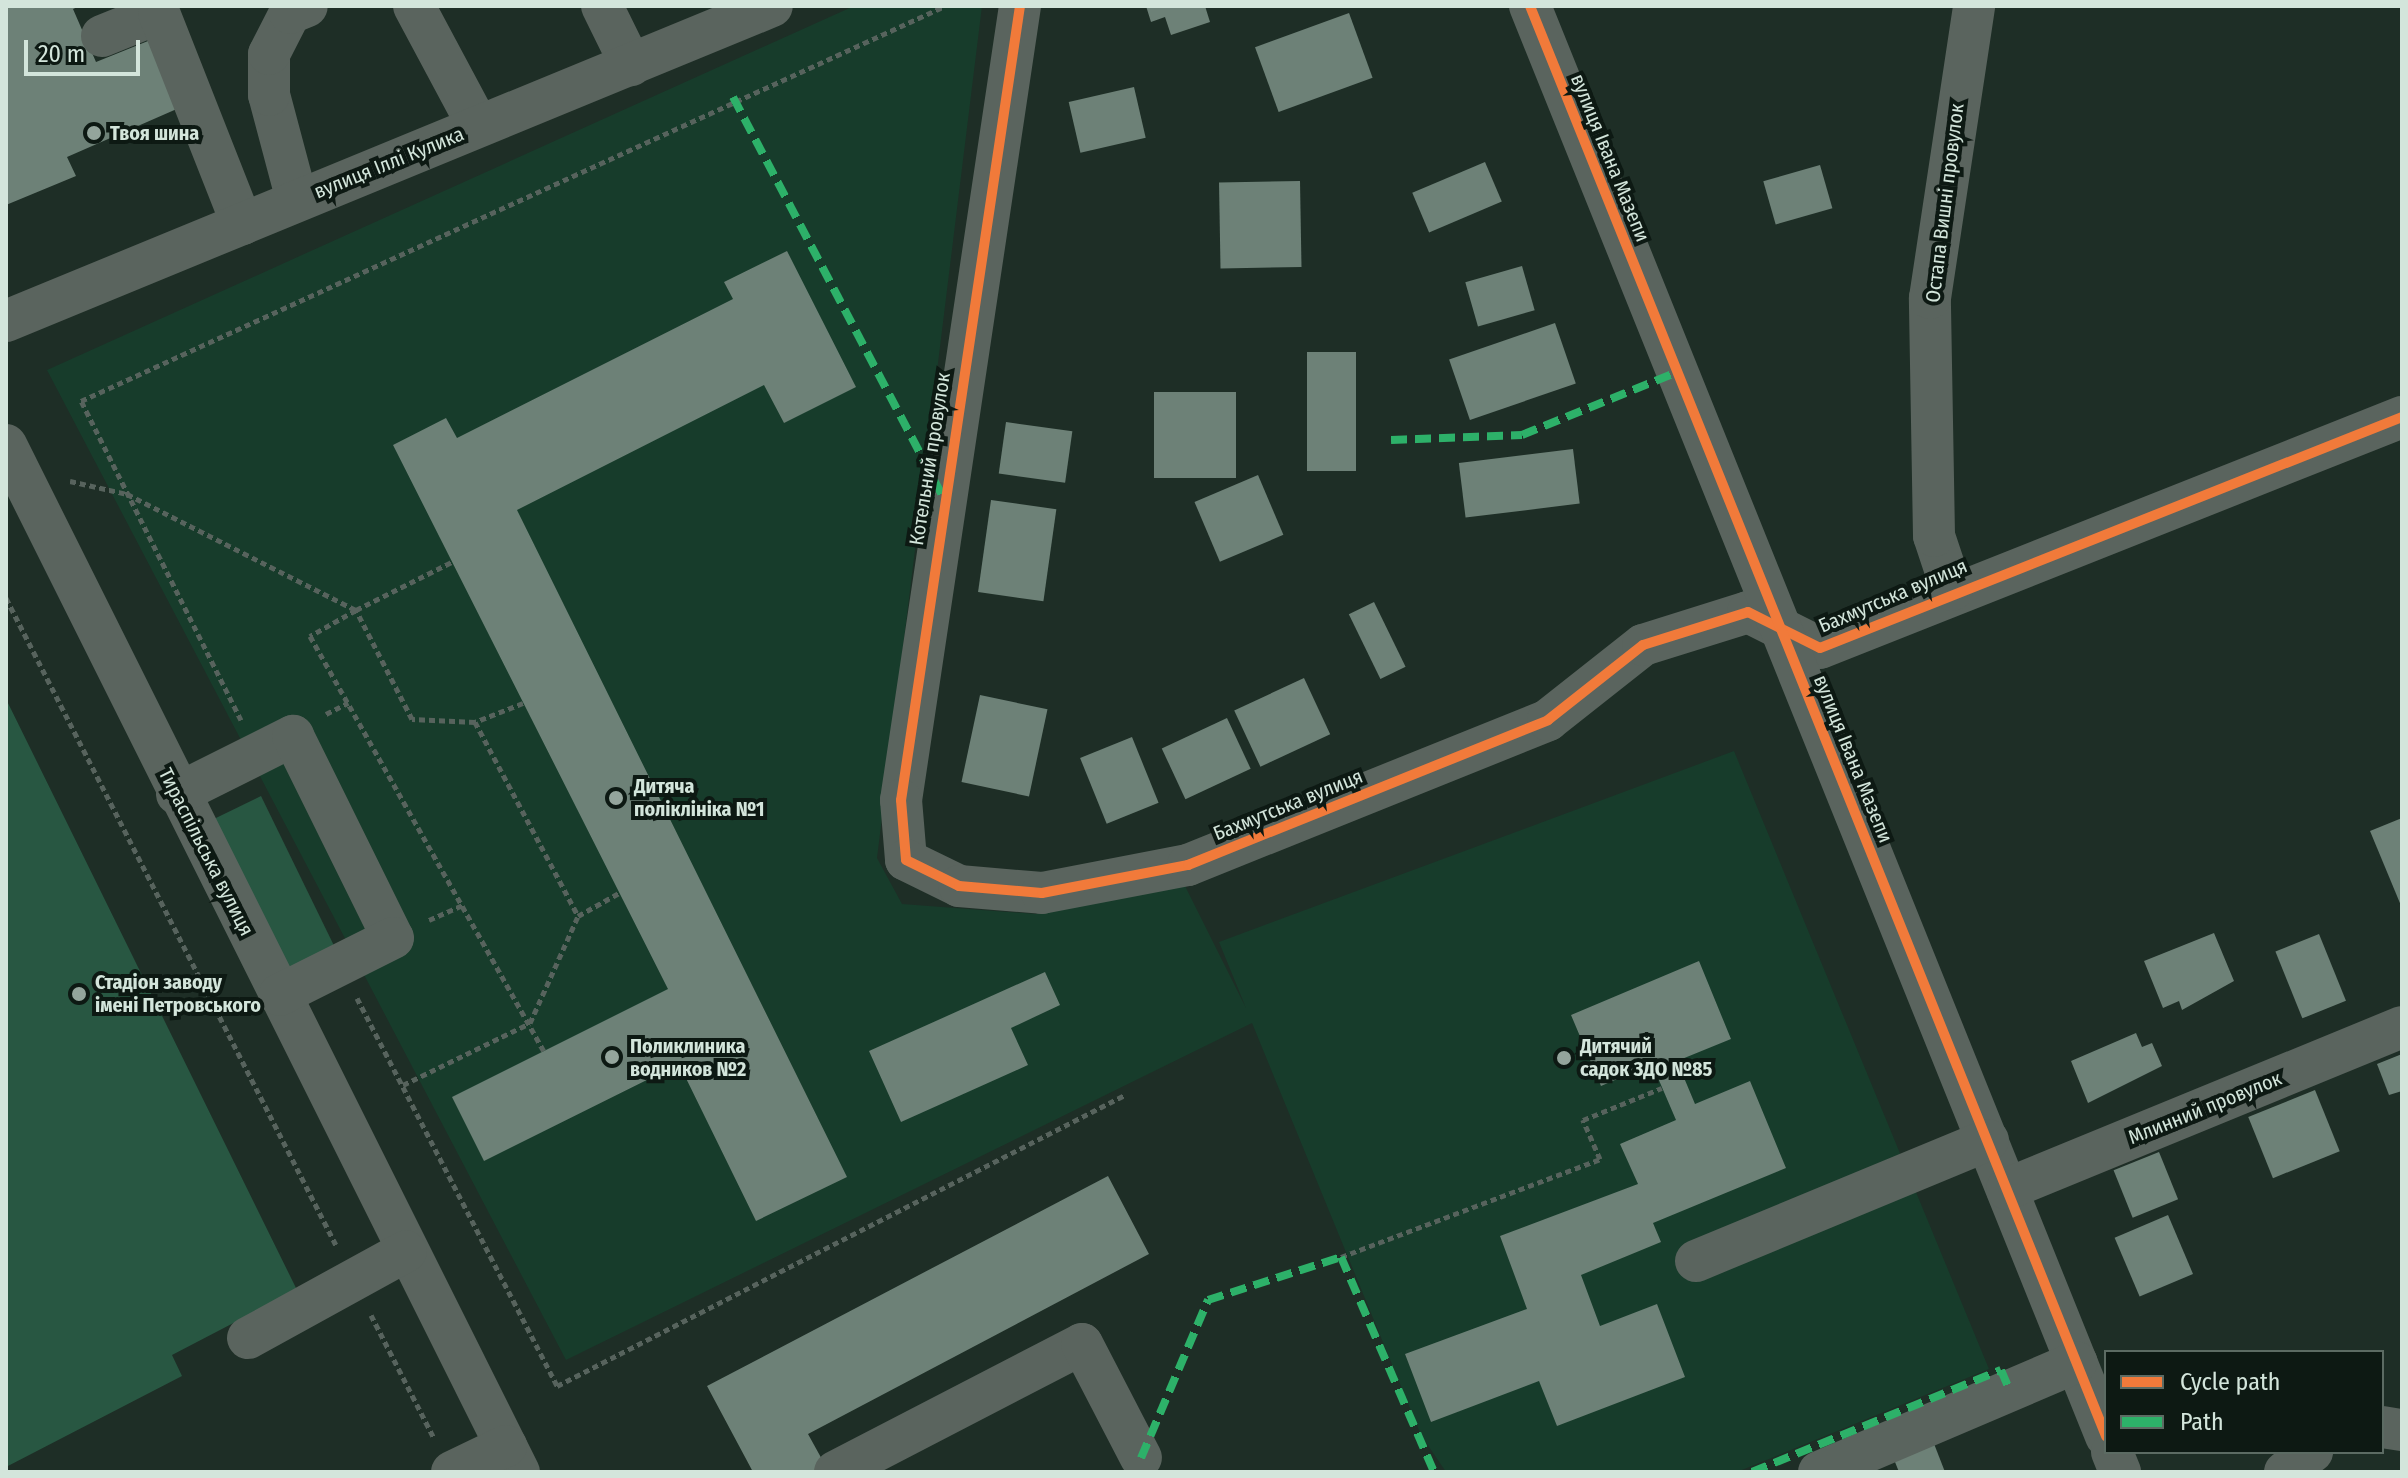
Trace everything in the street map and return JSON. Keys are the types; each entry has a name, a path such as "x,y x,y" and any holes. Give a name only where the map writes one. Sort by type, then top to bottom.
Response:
{"street":[{"path":"602,6 631,65"},
{"name":"вулиця Іллі Кулика","path":"6,321 772,6"},
{"name":"Котельний провулок","path":"959,886 906,860 901,800 1020,6"},
{"name":"вулиця Івана Мазепи","path":"1530,6 2104,1431"},
{"name":"Остапа Вишні провулок","path":"1952,590 1934,536 1930,298 1974,6"},
{"path":"295,8 269,54 269,95 297,200"},
{"path":"424,8 478,126"},
{"path":"102,36 159,13 242,224"},
{"name":"Бахмутська вулиця","path":"959,886 1042,893 1188,865 1548,720 1643,645 1748,612 1820,648 1952,590 2402,417"},
{"name":"Тираспільська вулиця","path":"6,445 35,496 177,794 512,1459"},
{"path":"177,794 293,736 393,938 279,995"},
{"name":"Млинний провулок","path":"2007,1189 2402,1027"},
{"path":"1696,1261 1988,1140"},
{"path":"248,1338 406,1251"},
{"path":"835,1472 1082,1344 1141,1458"},
{"path":"1819,1472 2077,1362"},
{"path":"2285,1472 2309,1454"},
{"path":"444,1458 512,1459"}],"path":[{"path":"257,753 81,401 945,6"},
{"path":"35,496 127,494 356,610 412,719 475,722 523,703"},
{"path":"452,562 310,636 544,1051"},
{"path":"6,598 444,1458"},
{"path":"321,717 348,703"},
{"path":"475,722 578,916"},
{"path":"403,1085 530,1023 578,916 619,893"},
{"path":"425,922 463,905"},
{"path":"340,965 557,1386 1125,1095"},
{"path":"1341,1257 1600,1159 1583,1120 1662,1088"}],"shaded area":[{"path":"854,6 982,6 877,858 902,904 1036,914 1182,880 1246,1008 1219,942 1734,751 1989,1369 1737,1472 1446,1472 1421,1435 1252,1023 566,1360 47,370"},
{"name":"Стадіон заводу імені Петровського","path":"6,699 297,1290 172,1355 182,1376 6,1467"},
{"path":"261,796 335,947 287,970 213,819"}],"building":[{"path":"6,6 80,6 73,9 96,62 148,41 179,108 67,157 76,176 6,205"},
{"path":"1146,6 1205,6 1210,22 1171,35 1165,17 1151,22"},
{"path":"1349,13 1373,78 1279,112 1255,47"},
{"path":"1134,87 1146,138 1080,153 1069,102"},
{"path":"1485,162 1502,202 1429,232 1412,193"},
{"path":"1820,165 1832,208 1776,225 1763,181"},
{"path":"1300,181 1302,267 1221,268 1219,182"},
{"path":"787,251 856,387 784,423 764,385 517,510 847,1177 756,1221 679,1064 484,1161 452,1097 668,989 393,445 446,418 457,438 733,299 724,282"},
{"path":"1522,266 1535,310 1478,326 1465,282"},
{"path":"1555,323 1576,384 1470,420 1449,359"},
{"path":"1307,352 1356,352 1356,471 1307,471"},
{"path":"1154,392 1236,392 1236,478 1154,478"},
{"path":"1006,422 1072,431 1065,483 999,473"},
{"path":"1573,449 1580,504 1466,518 1459,463"},
{"path":"1258,475 1283,535 1220,562 1194,502"},
{"path":"991,500 1056,509 1043,601 978,592"},
{"path":"1374,602 1406,667 1380,679 1349,614"},
{"path":"1304,678 1330,734 1260,767 1234,711"},
{"path":"980,695 1047,709 1029,796 961,782"},
{"path":"1227,718 1251,769 1185,799 1162,748"},
{"path":"1132,737 1159,803 1107,824 1080,758"},
{"path":"2402,818 2402,908 2370,831"},
{"path":"2214,933 2234,981 2182,1010 2179,1001 2163,1008 2144,961"},
{"path":"2319,934 2346,1001 2302,1018 2275,952"},
{"path":"1699,961 1731,1039 1677,1061 1695,1104 1750,1081 1786,1168 1653,1223 1661,1242 1581,1275 1600,1326 1657,1304 1685,1377 1557,1426 1539,1381 1431,1422 1405,1354 1527,1309 1500,1236 1638,1184 1620,1144 1676,1120 1652,1064 1601,1086 1571,1015"},
{"path":"1045,972 1060,1005 1011,1028 1028,1065 901,1122 869,1051"},
{"path":"2136,1033 2142,1047 2152,1043 2162,1066 2088,1103 2071,1061"},
{"path":"2402,1054 2402,1091 2389,1095 2377,1064"},
{"path":"2315,1090 2340,1151 2273,1178 2248,1117"},
{"path":"2159,1152 2178,1199 2133,1218 2114,1170"},
{"path":"1108,1176 1149,1254 808,1434 829,1472 753,1472 707,1386"},
{"path":"2168,1215 2193,1274 2140,1297 2115,1238"},
{"path":"1931,1436 1945,1472 1899,1472 1891,1452"}],"marked path":[{"path":"733,97 942,495"},
{"path":"1391,440 1522,435 1677,372"},
{"path":"1141,1458 1208,1300 1341,1257 1434,1472"},
{"path":"1752,1472 2001,1370 2010,1391"}],"cycle path":[{"path":"1020,6 901,800 906,860 959,886 1042,893 1188,865 1548,720 1643,645 1748,612 1820,648 2402,417"},
{"path":"1530,6 2104,1431"}],"place":[{"name":"Твоя шина","path":"94,133"},
{"name":"Дитяча поліклініка №1","path":"616,798"},
{"name":"Стадіон заводу імені Петровського","path":"79,994"},
{"name":"Поликлиника водников №2","path":"612,1057"},
{"name":"Дитячий садок ЗДО №85","path":"1564,1058"}]}
